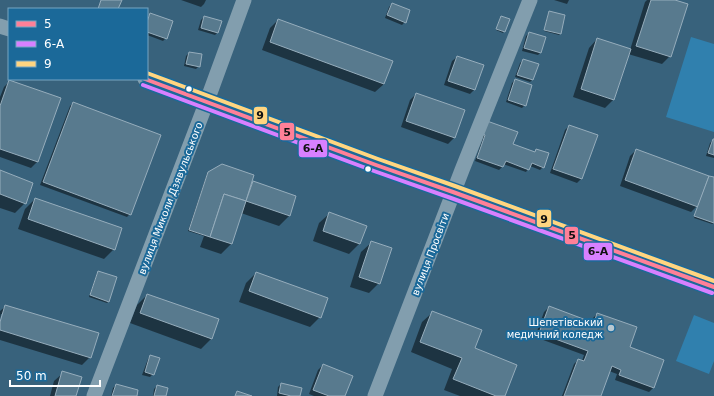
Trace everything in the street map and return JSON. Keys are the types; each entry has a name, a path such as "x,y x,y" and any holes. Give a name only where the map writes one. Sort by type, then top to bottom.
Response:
{"street":[{"name":"вулиця Миколи Дзявульського","path":"94,396 244,0"},
{"name":"вулиця Просвіти","path":"375,396 453,192 530,0"},
{"path":"148,80 376,165 714,287"}],"shaded area":[{"path":"691,37 714,44 714,132 666,117"},
{"path":"694,315 714,323 714,361 709,374 676,361"}],"building":[{"path":"101,0 122,0 118,8 98,8"},
{"path":"651,0 675,0 688,4 671,57 636,46"},
{"path":"392,3 410,10 406,23 387,15"},
{"path":"549,11 565,15 561,34 544,30"},
{"path":"150,13 173,21 167,39 148,32 148,19"},
{"path":"204,16 222,21 218,33 201,28"},
{"path":"501,16 510,19 505,32 496,29"},
{"path":"278,19 393,61 384,84 270,42"},
{"path":"529,32 546,37 541,53 524,48"},
{"path":"597,38 631,49 614,100 581,89"},
{"path":"189,52 202,54 200,67 186,64"},
{"path":"457,56 484,65 475,90 448,81"},
{"path":"523,59 539,64 533,80 517,75"},
{"path":"515,79 532,85 526,106 508,100"},
{"path":"9,80 61,98 38,162 0,149 0,106"},
{"path":"416,93 465,110 455,138 406,121"},
{"path":"73,102 161,135 131,215 43,182"},
{"path":"487,121 518,132 513,144 535,152 536,149 549,153 544,168 532,163 529,170 506,161 503,167 477,158 485,135 482,133"},
{"path":"569,125 598,135 582,179 553,169"},
{"path":"714,139 714,155 708,153"},
{"path":"636,149 709,176 698,207 625,180"},
{"path":"222,164 254,175 246,201 224,194 210,237 189,230 208,172"},
{"path":"0,170 33,183 26,204 0,194"},
{"path":"709,176 714,177 714,223 694,216"},
{"path":"253,181 296,196 290,216 246,201"},
{"path":"224,194 246,201 232,244 210,237"},
{"path":"35,198 122,228 115,250 28,219"},
{"path":"329,212 367,226 360,244 323,231"},
{"path":"371,241 392,248 380,284 359,277"},
{"path":"98,271 117,277 109,302 90,295"},
{"path":"256,272 328,298 321,318 249,291"},
{"path":"147,294 219,319 212,339 140,313"},
{"path":"5,305 99,333 91,358 0,330 0,322"},
{"path":"549,306 594,323 597,313 637,327 630,347 664,360 654,388 619,375 621,370 612,366 601,396 564,396 578,359 584,361 588,351 539,333"},
{"path":"432,311 482,330 475,348 517,365 505,396 496,396 453,379 462,358 420,342"},
{"path":"150,355 160,358 154,375 145,372"},
{"path":"323,364 353,376 345,396 329,396 313,390"},
{"path":"62,371 82,377 76,396 55,396"},
{"path":"281,383 302,388 300,396 291,396 279,393"},
{"path":"116,384 138,390 137,396 112,396"},
{"path":"157,385 168,388 166,396 154,396"},
{"path":"237,391 252,396 235,396"}],"transit line":[{"name":"9","path":"148,73 714,281"},
{"name":"5","path":"148,80 376,165 714,287"},
{"name":"6-А","path":"143,85 374,171 712,293"}],"place":[{"name":"Шепетівський медичний коледж","path":"611,328"}]}
